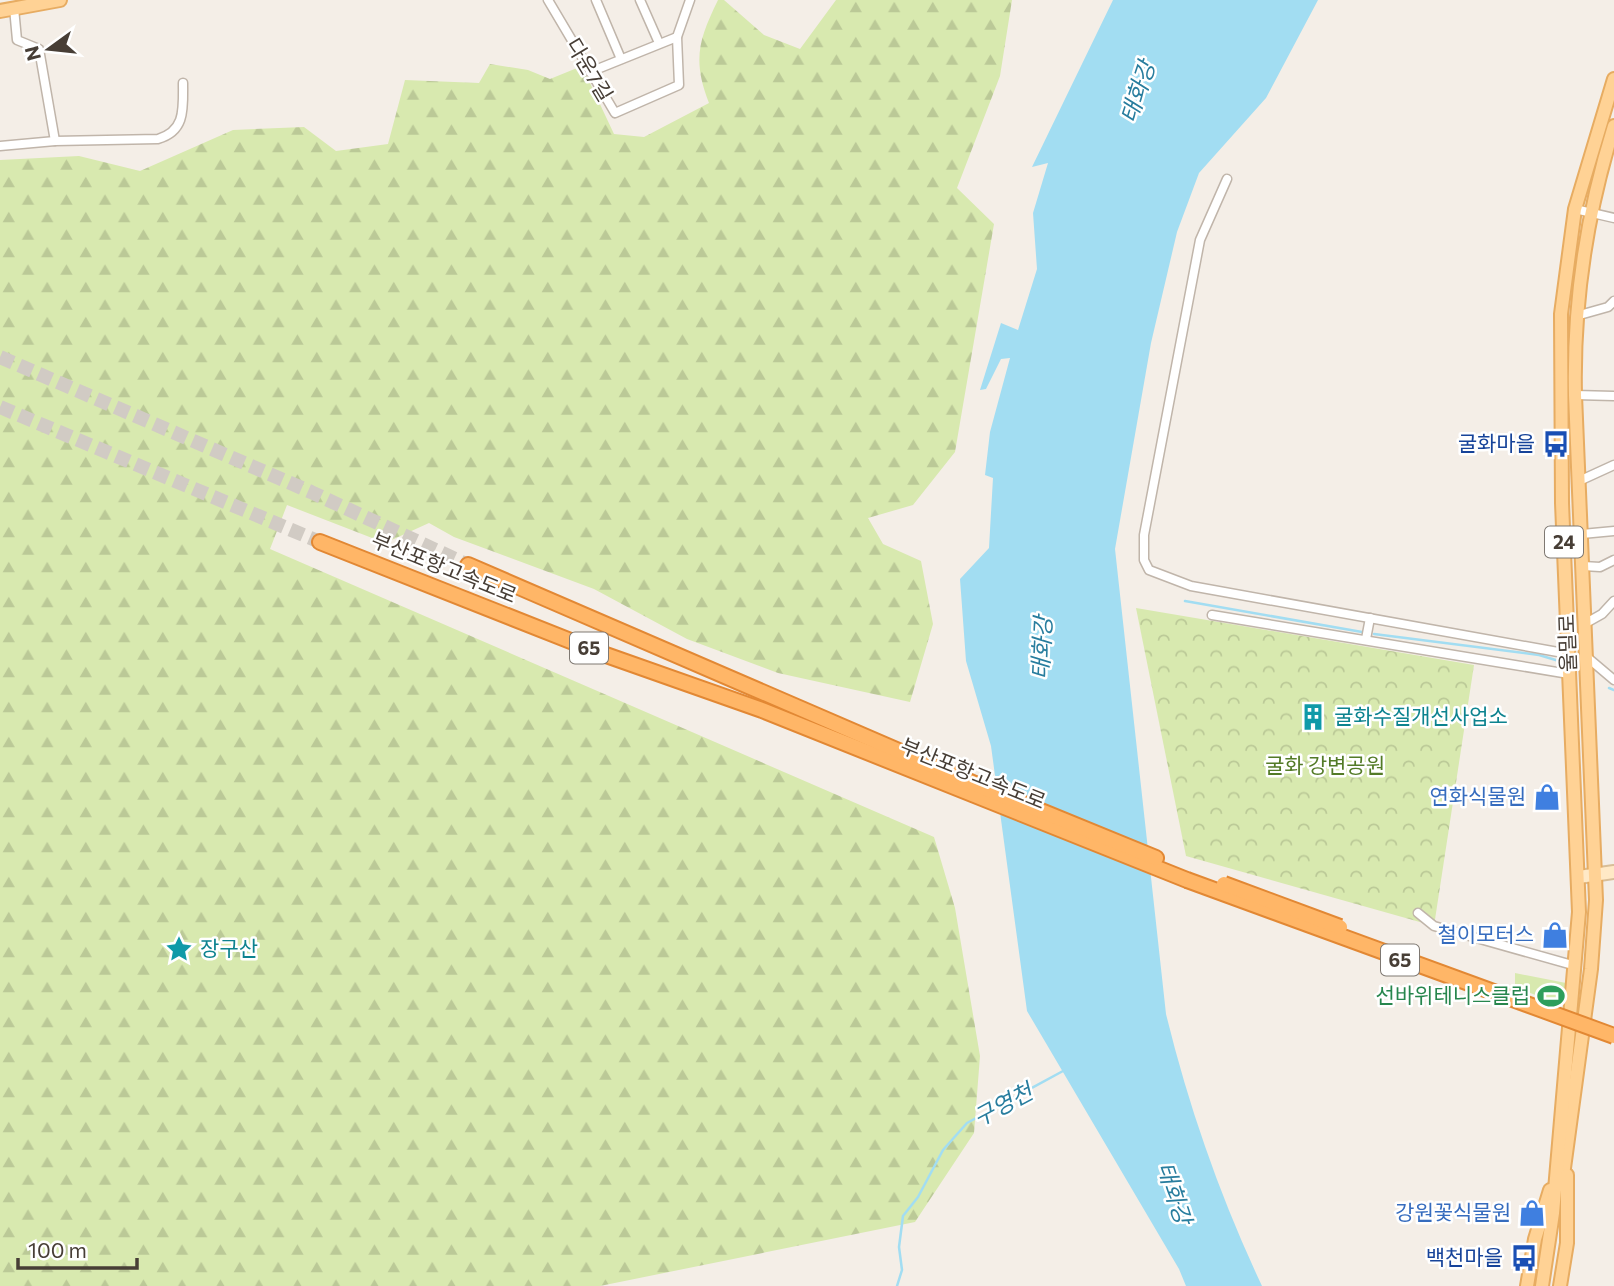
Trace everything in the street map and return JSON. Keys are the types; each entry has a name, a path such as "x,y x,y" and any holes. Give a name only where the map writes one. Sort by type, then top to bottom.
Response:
{"highway":[{"name":"부산포항고속도로","path":"320,541 606,655 762,710 1272,913 1614,1036"},
{"name":"부산포항고속도로","path":"468,565 864,736 1193,872 1459,973 1614,1027"}],"main road":[{"path":"6,7 60,0"},
{"name":"울밀로","path":"1562,1163 1576,965 1579,877 1569,674 1560,340 1562,293 1575,209 1614,79"},
{"name":"울밀로","path":"1542,1286 1591,970 1596,876 1575,395 1576,316 1590,212 1614,126"},
{"path":"1579,877 1614,872"},
{"path":"1527,1286 1535,1239 1562,1163"},
{"path":"1560,1286 1567,1243 1562,1163"}],"street":[{"name":"다운7길","path":"548,0 615,113 679,85 677,37 690,0"},
{"path":"596,0 621,59"},
{"path":"640,0 659,43"},
{"path":"6,7 17,40 39,50 55,141"},
{"path":"590,72 677,37"},
{"path":"0,146 55,141 158,139 171,135 181,125 183,83"},
{"path":"1227,179 1200,240 1144,535 1144,560 1149,570 1191,586 1569,654"},
{"path":"1575,209 1614,218"},
{"path":"1576,316 1608,307 1614,301"},
{"path":"1575,395 1614,396"},
{"path":"1579,481 1614,465"},
{"path":"1582,534 1614,531"},
{"path":"1583,566 1600,567 1614,560"},
{"path":"1586,623 1602,614 1614,601"},
{"path":"1212,615 1569,674"},
{"path":"1366,639 1370,618"},
{"path":"1588,658 1614,680"},
{"path":"1418,913 1434,926 1576,965"}],"green space":[{"path":"718,0 724,0 764,35 800,49 836,0 1012,0 1000,76 957,188 994,224 955,452 913,505 868,518 883,544 921,561 933,624 910,702 778,673 687,639 594,589 454,537 429,523 385,543 287,505 270,549 934,837 955,908 980,1056 974,1133 915,1222 600,1286 0,1286 0,160 79,156 140,171 233,130 304,127 336,151 388,144 405,80 479,83 490,64 528,70 550,79 582,66 614,134 644,137 709,103 701,74 700,50 706,26"},
{"name":"굴화 강변공원","path":"1136,608 1474,665 1434,926 1186,856"},
{"name":"선바위테니스클럽","path":"1515,973 1566,983 1561,1005 1515,987"}],"water":[{"name":"태화강","path":"1113,0 1318,0 1266,98 1199,173 1177,232 1151,343 1115,549 1166,1014 1207,1153 1262,1286 1186,1286 1179,1269 1027,1011 991,746 966,661 960,579 989,548 993,478 985,475 990,432 1010,358 1001,359 986,389 980,390 1001,323 1018,330 1037,269 1033,213 1048,163 1032,167"}],"waterway":[{"path":"1185,601 1362,632"},
{"path":"1374,634 1539,655 1559,661"},
{"path":"1609,688 1614,690"},
{"name":"구영천","path":"897,1286 902,1270 899,1247 903,1216 918,1197 943,1150 967,1123 1063,1071"}],"tunnel":[{"path":"0,357 311,492 468,565"},
{"path":"0,407 320,542"}],"place":[{"name":"굴화마을","path":"1556,444"},
{"name":"굴화수질개선사업소","path":"1313,717"},
{"name":"연화식물원","path":"1547,797"},
{"name":"철이모터스","path":"1555,935"},
{"name":"장구산","path":"179,949"},
{"name":"선바위테니스클럽","path":"1551,996"},
{"name":"강원꽃식물원","path":"1532,1213"},
{"name":"백천마을","path":"1524,1258"}]}
